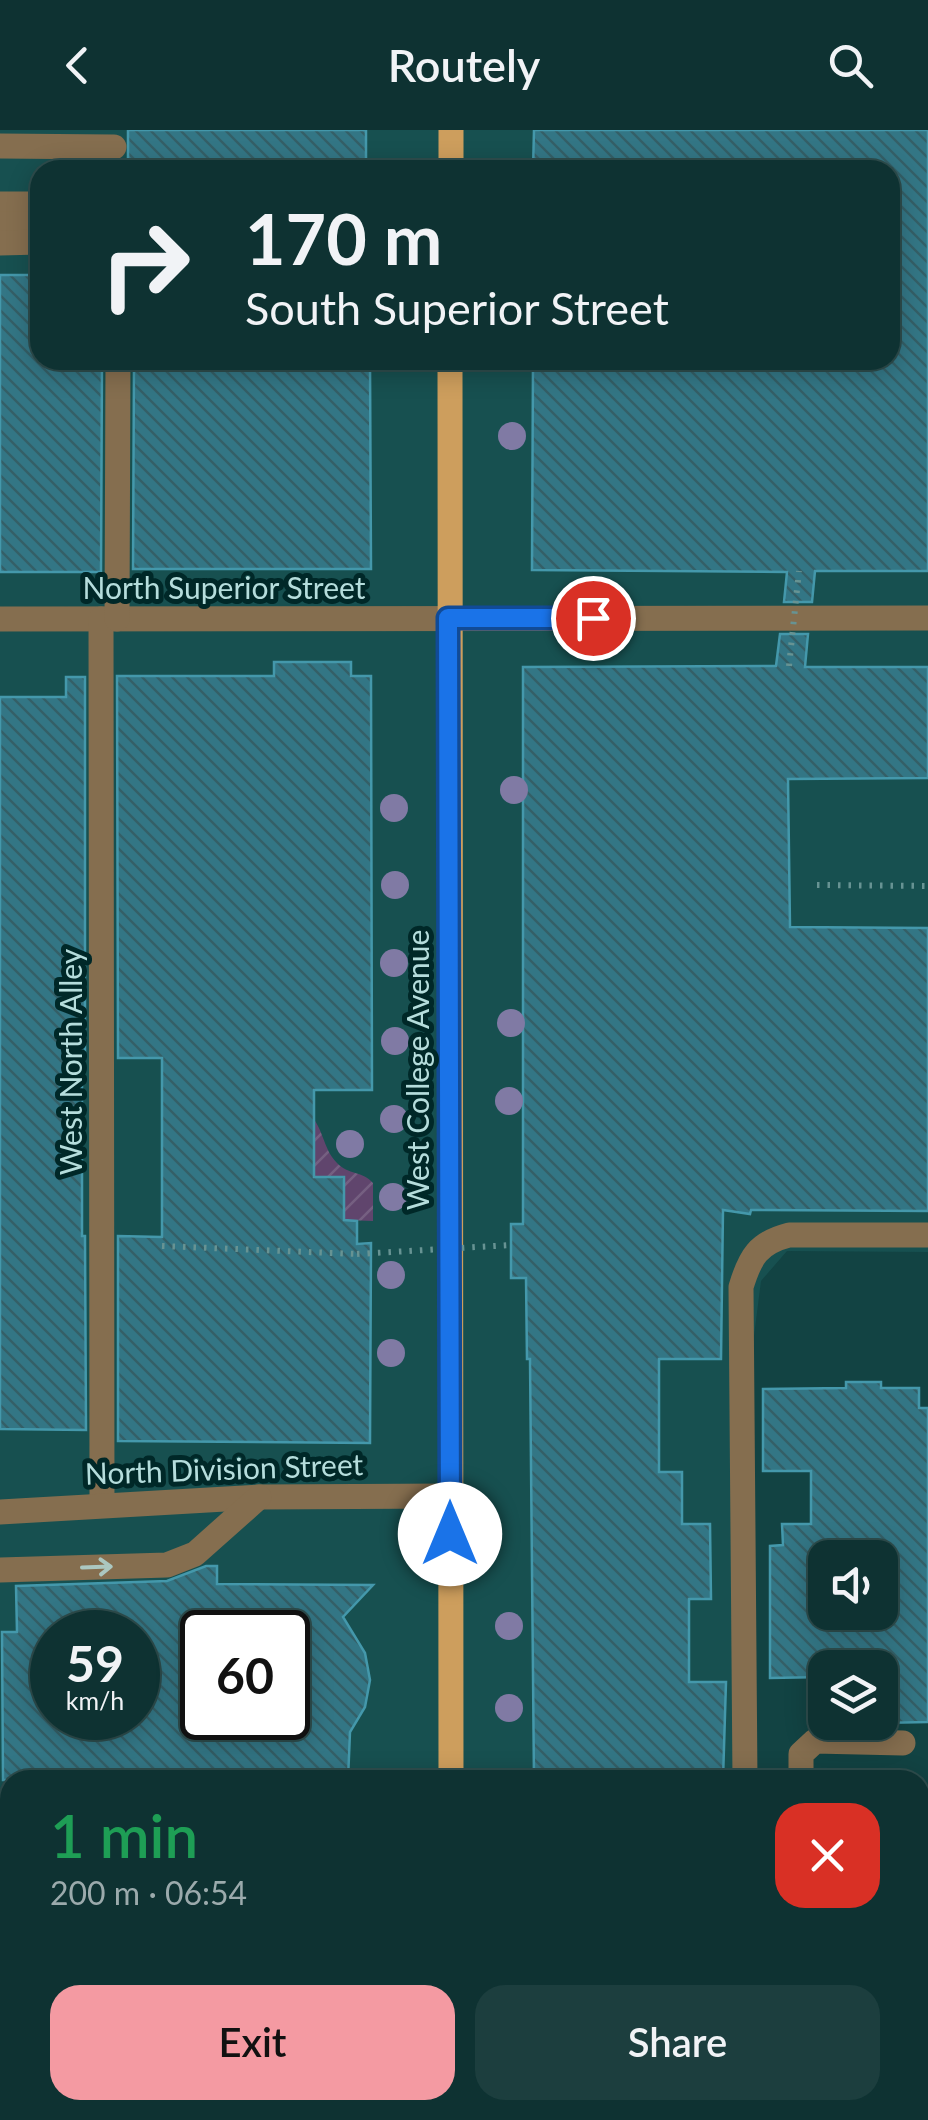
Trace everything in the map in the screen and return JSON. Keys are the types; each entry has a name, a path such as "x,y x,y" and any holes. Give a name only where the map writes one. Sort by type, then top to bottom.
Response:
{"main road":[{"path":"451,130 451,160"},
{"name":"West College Avenue","path":"450,370 451,1770"}],"street":[{"path":"0,146 114,149"},
{"path":"0,204 30,204"},
{"path":"0,224 30,224"},
{"path":"0,243 30,242"},
{"name":"West North Alley","path":"102,1505 109,619 118,370"},
{"name":"North Superior Street","path":"0,619 928,618"},
{"path":"745,1770 741,1287 747,1266 755,1250 770,1240 789,1235 928,1235"},
{"name":"North Division Street","path":"0,1512 259,1498 450,1496"},
{"path":"0,1570 167,1564 194,1554 259,1498"},
{"path":"802,1770 801,1754 815,1741 904,1743"}],"path":[{"path":"789,666 800,571"},
{"path":"817,885 928,886"},
{"path":"162,1246 356,1254 511,1245"}],"shaded area":[{"path":"0,130 928,130 928,1252 787,1251 761,1281 754,1336 753,1770 0,1770"},
{"path":"307,1112 337,1163 373,1183 373,1221 344,1220 314,1177"}],"building":[{"path":"128,130 366,130 366,160 128,160"},
{"path":"534,130 928,130 928,571 815,571 812,602 784,602 787,572 532,570 533,370 900,370 900,160 533,160"},
{"path":"0,275 30,275 30,370 102,370 101,572 0,572"},
{"path":"134,370 370,370 371,569 133,569"},
{"path":"780,634 808,634 805,667 928,667 928,778 788,779 790,927 928,928 928,1211 751,1210 750,1214 723,1210 721,1359 659,1359 659,1472 682,1472 682,1524 710,1524 711,1599 689,1599 689,1682 726,1682 723,1770 534,1770 530,1359 526,1278 511,1278 511,1224 523,1224 523,667 776,666"},
{"path":"274,662 351,662 351,676 371,676 372,1090 314,1090 314,1177 344,1177 344,1220 357,1221 357,1244 371,1243 370,1443 118,1441 118,1236 162,1237 162,1058 118,1058 117,676 274,676"},
{"path":"66,677 85,677 82,1236 86,1430 0,1429 0,697 66,697"},
{"path":"846,1382 881,1382 881,1388 919,1388 919,1408 928,1408 928,1722 898,1723 898,1650 808,1650 808,1677 770,1678 770,1546 783,1545 782,1524 811,1524 811,1471 763,1471 763,1389 846,1388"},
{"path":"206,1566 217,1566 217,1584 373,1585 343,1617 365,1653 370,1680 365,1707 350,1732 348,1770 3,1770 2,1632 17,1632 16,1586 167,1581"}],"route":[{"path":"450,1534 448,618 593,618"}]}
